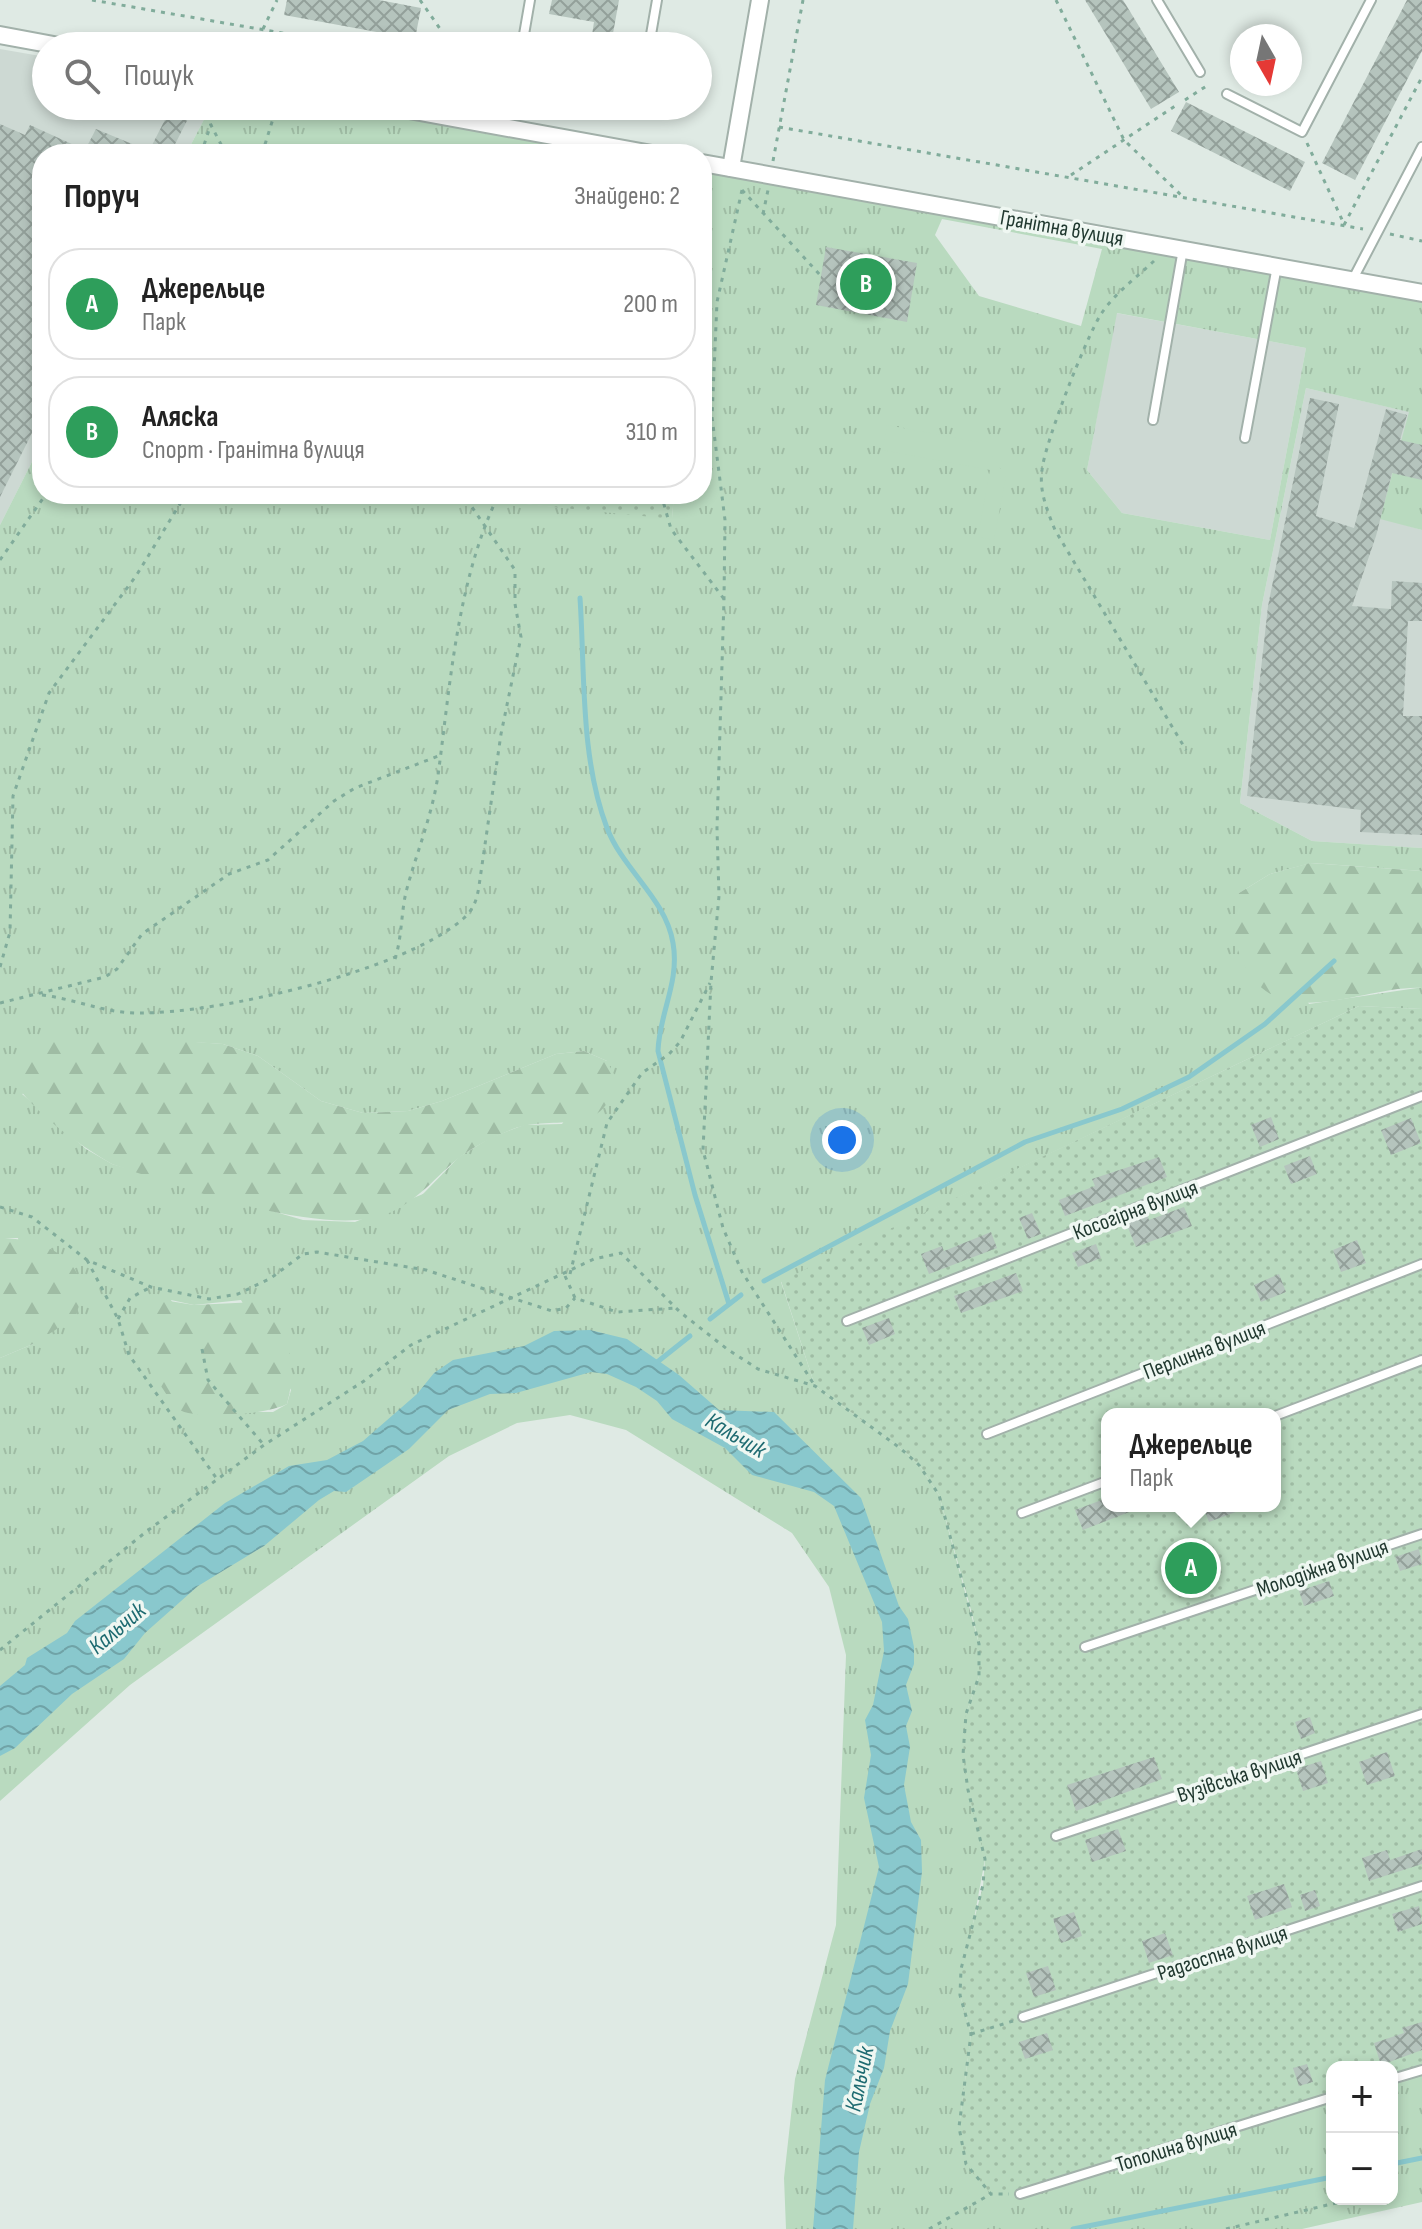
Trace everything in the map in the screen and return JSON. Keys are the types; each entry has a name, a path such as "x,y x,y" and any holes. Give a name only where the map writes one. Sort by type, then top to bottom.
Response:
{"street":[{"path":"731,168 760,0"},
{"path":"0,35 32,41"},
{"path":"464,120 597,144"},
{"name":"Гранітна вулиця","path":"712,165 1422,293"}],"lane":[{"path":"524,32 530,0"},
{"path":"651,32 657,0"},
{"path":"1157,0 1200,72"},
{"path":"1227,94 1302,132 1371,0"},
{"path":"1353,279 1422,147"},
{"path":"1153,420 1177,248"},
{"path":"1245,438 1277,266"},
{"name":"Косогірна вулиця","path":"847,1321 1422,1096"},
{"name":"Перлинна вулиця","path":"987,1434 1422,1264"},
{"path":"1281,1414 1422,1360"},
{"path":"1022,1513 1101,1483"},
{"name":"Молодіжна вулиця","path":"1085,1647 1422,1534"},
{"name":"Вузівська вулиця","path":"1056,1836 1422,1714"},
{"name":"Радгоспна вулиця","path":"1023,2017 1422,1886"},
{"path":"1398,2077 1422,2070"},
{"name":"Тополина вулиця","path":"1020,2194 1326,2099"}],"path":[{"path":"92,0 274,32"},
{"path":"262,30 277,0"},
{"path":"420,0 442,32"},
{"path":"773,161 803,0"},
{"path":"1056,0 1124,140 1182,196"},
{"path":"1344,225 1422,77"},
{"path":"1185,100 1208,85"},
{"path":"1069,176 1175,106"},
{"path":"209,120 221,144"},
{"path":"265,144 273,120"},
{"path":"204,144 211,124"},
{"path":"779,127 1182,196 1422,241"},
{"path":"1302,132 1344,225"},
{"path":"763,214 768,187"},
{"path":"821,276 742,190 717,302 712,417 725,520 717,828 719,896 711,982 703,1150 707,1178 723,1228 742,1272 815,1386 919,1465 939,1495 971,1610 979,1644 979,1676 966,1714 963,1755 985,1859 983,1885 961,1969 960,1995 971,2034 959,2127 966,2164 991,2194"},
{"path":"1177,248 1115,296 1100,316 1049,441 1041,470 1043,501 1055,530 1186,750"},
{"path":"0,560 39,504"},
{"path":"0,967 10,932 13,796 49,693 136,576 180,504"},
{"path":"42,995 105,1011 140,1013 177,1010 355,974 395,959 465,917 475,903 479,886 511,669 521,637 515,604 515,570 471,504"},
{"path":"395,959 406,895 434,799 448,682 486,524 495,504"},
{"path":"664,504 671,529 724,599"},
{"path":"0,1003 105,977 117,969 142,934 229,874 268,860 334,801 355,788 441,755"},
{"path":"575,1298 568,1275 607,1123 652,1063 669,1054 680,1042 711,982"},
{"path":"0,1207 32,1217 87,1260 151,1287 209,1299 238,1294 271,1278 303,1254 317,1252 426,1270 552,1311 566,1308 575,1298"},
{"path":"0,1650 217,1479 364,1381 411,1345 568,1275 594,1259 621,1253 632,1260 676,1308 758,1369 815,1386"},
{"path":"87,1260 118,1319 129,1355 217,1479"},
{"path":"118,1319 130,1298 151,1287"},
{"path":"575,1298 617,1312 676,1308"},
{"path":"202,1349 208,1380 264,1445"},
{"path":"971,2034 1023,2017"},
{"path":"929,2229 991,2194 1020,2194"},
{"path":"1226,2229 1328,2205"}],"shaded area":[{"path":"0,49 32,55 32,120 204,120 191,144 32,144 32,462 0,525"},
{"path":"1116,313 1306,348 1270,540 1122,513 1087,470"},
{"path":"1306,388 1410,412 1381,518 1422,530 1422,848 1312,841 1240,803 1262,605"}],"green space":[{"path":"204,120 468,120 601,144 191,144"},
{"path":"712,165 1422,293 1422,530 1380,519 1409,412 1306,388 1262,605 1240,803 1312,841 1422,848 1422,871 1311,863 1270,874 1239,893 1309,1004 1422,988 1422,1009 1359,1006 781,1282 815,1386 900,1448 919,1465 939,1495 979,1644 979,1676 966,1714 985,1859 960,1995 971,2034 959,2127 1326,2097 1326,2205 1398,2205 1398,2077 1422,2070 1422,2202 1302,2229 786,2229 784,2178 795,2079 836,1925 846,1655 829,1587 792,1533 626,1430 570,1415 517,1423 449,1456 130,1685 0,1801 0,1358 33,1344 18,1238 0,1238 0,525 32,462 32,504 527,504 672,518 673,504 712,504","holes":["942,219 1102,249 1081,326 979,296 935,235","1117,313 1306,348 1270,540 1122,513 1087,470","191,1042 223,1044 258,1056 321,1101 363,1113 408,1111 442,1101 556,1054 584,1051 607,1061 562,1124 524,1125 490,1138 459,1157 423,1194 355,1222 303,1220 112,1164 86,1149 22,1094","171,1300 194,1305 241,1300 291,1390 287,1404 273,1412 230,1412"]},
{"path":"887,425 983,443 1006,476 994,540 978,537 990,470 882,450"},
{"path":"523,504 673,504 672,519"},
{"path":"1310,863 1422,871 1422,988 1306,1003 1284,1000 1266,991 1250,974 1239,954 1235,935 1239,893 1270,874"},
{"path":"1359,1006 1422,1009 1422,2070 1398,2077 1398,2061 1326,2061 1326,2099 1020,2194 991,2194 966,2164 959,2127 971,2034 960,1995 961,1969 983,1886 985,1859 963,1755 966,1714 979,1676 979,1644 939,1495 919,1465 815,1386 781,1281"},
{"path":"74,1038 141,1038 223,1044 258,1056 321,1101 363,1113 408,1111 442,1101 556,1054 584,1051 607,1061 617,1080 610,1099 589,1118 513,1129 466,1153 400,1208 362,1220 329,1220 252,1207 112,1164 57,1127 32,1104 12,1079 17,1060 39,1044"},
{"path":"0,1238 26,1241 64,1257 79,1278 82,1292 76,1317 33,1344 0,1358"},
{"path":"157,1299 194,1305 257,1302 277,1323 288,1348 291,1375 287,1404 265,1411 232,1415 200,1415 178,1409 148,1367 138,1341 138,1317 145,1307"}],"water":[{"name":"Кальчик","path":"590,1330 627,1339 679,1375 719,1410 774,1412 861,1498 899,1606 908,1619 914,1664 906,1685 912,1711 906,1726 910,1747 904,1785 911,1822 921,1840 922,1872 908,1984 890,2031 884,2068 870,2104 859,2152 853,2229 813,2229 825,2080 879,1867 864,1798 871,1755 865,1720 873,1705 884,1651 882,1622 834,1506 814,1492 752,1475 725,1448 672,1419 657,1401 636,1387 607,1374 591,1372 516,1393 490,1394 448,1410 409,1449 346,1492 334,1491 319,1500 264,1546 198,1586 145,1633 124,1659 72,1694 15,1748 0,1756 0,1686 25,1665 27,1658 67,1633 75,1621 225,1503 289,1466 327,1460 363,1441 417,1394 434,1373 453,1360 524,1346 554,1331"}],"building":[{"path":"287,0 379,0 421,8 416,32 377,32 284,15"},
{"path":"552,0 619,0 613,32 592,32 594,22 549,14"},
{"path":"1085,0 1123,0 1179,92 1151,109"},
{"path":"1407,0 1422,0 1422,51 1355,180 1322,163"},
{"path":"1186,102 1305,162 1290,191 1171,131"},
{"path":"165,120 187,120 175,144 153,144"},
{"path":"0,124 25,135 30,125 72,144 32,144 32,433 0,497"},
{"path":"96,129 132,144 88,144"},
{"path":"826,247 917,263 907,322 816,305"},
{"path":"1310,398 1339,404 1316,516 1354,528 1386,409 1407,415 1400,440 1422,445 1422,480 1392,473 1376,536 1352,606 1391,609 1392,581 1422,583 1422,621 1408,621 1403,716 1422,716 1422,835 1360,832 1361,810 1247,796 1268,606"},
{"path":"1271,1117 1279,1139 1260,1147 1251,1125"},
{"path":"1411,1118 1421,1143 1391,1155 1381,1130"},
{"path":"1310,1156 1317,1174 1291,1184 1284,1166"},
{"path":"1159,1157 1167,1177 1065,1216 1059,1200 1095,1186 1092,1179"},
{"path":"1184,1207 1192,1226 1136,1247 1126,1223 1147,1215 1149,1220"},
{"path":"1032,1213 1041,1234 1028,1239 1019,1218"},
{"path":"991,1232 997,1248 929,1274 921,1254 942,1246 944,1251"},
{"path":"1357,1240 1366,1263 1341,1272 1333,1250"},
{"path":"1096,1244 1101,1258 1078,1267 1072,1253"},
{"path":"1016,1273 1023,1291 961,1313 954,1296"},
{"path":"1279,1274 1286,1292 1261,1302 1254,1285"},
{"path":"889,1318 895,1334 869,1345 862,1328"},
{"path":"1101,1500 1101,1512 1129,1512 1083,1530 1075,1510"},
{"path":"1205,1512 1236,1512 1209,1522"},
{"path":"1419,1549 1422,1564 1400,1571 1395,1557"},
{"path":"1329,1581 1334,1596 1304,1606 1299,1591"},
{"path":"1310,1717 1315,1733 1301,1739 1295,1722"},
{"path":"1387,1752 1395,1776 1367,1785 1359,1762"},
{"path":"1154,1757 1162,1779 1076,1811 1067,1785"},
{"path":"1321,1761 1328,1783 1303,1791 1296,1769"},
{"path":"1118,1829 1126,1851 1092,1862 1085,1840"},
{"path":"1422,1849 1422,1864 1369,1881 1362,1858 1387,1850 1390,1860"},
{"path":"1284,1884 1292,1907 1255,1920 1247,1896"},
{"path":"1315,1890 1320,1906 1305,1911 1300,1895"},
{"path":"1419,1906 1422,1924 1398,1932 1392,1914"},
{"path":"1074,1912 1082,1936 1061,1943 1053,1919"},
{"path":"1165,1933 1173,1955 1149,1963 1142,1941"},
{"path":"1048,1966 1056,1990 1034,1997 1026,1973"},
{"path":"1422,2022 1422,2050 1392,2061 1380,2061 1374,2043 1404,2033 1402,2028"},
{"path":"1047,2033 1053,2050 1025,2059 1019,2042"},
{"path":"1307,2064 1313,2082 1299,2086 1293,2068"}],"waterway":[{"path":"580,598 585,714 592,773 598,801 614,843 653,898 669,927 674,971 658,1051 695,1195 729,1304"},
{"path":"764,1281 1025,1142 1122,1109 1189,1077 1265,1024 1334,961"},
{"path":"710,1319 741,1295"},
{"path":"656,1363 690,1336"},
{"path":"1398,2163 1422,2158"},
{"path":"1073,2229 1326,2178"}],"place":[{"name":"Аляска","path":"866,284"},
{"name":"Джерельце","path":"1191,1568"}]}
